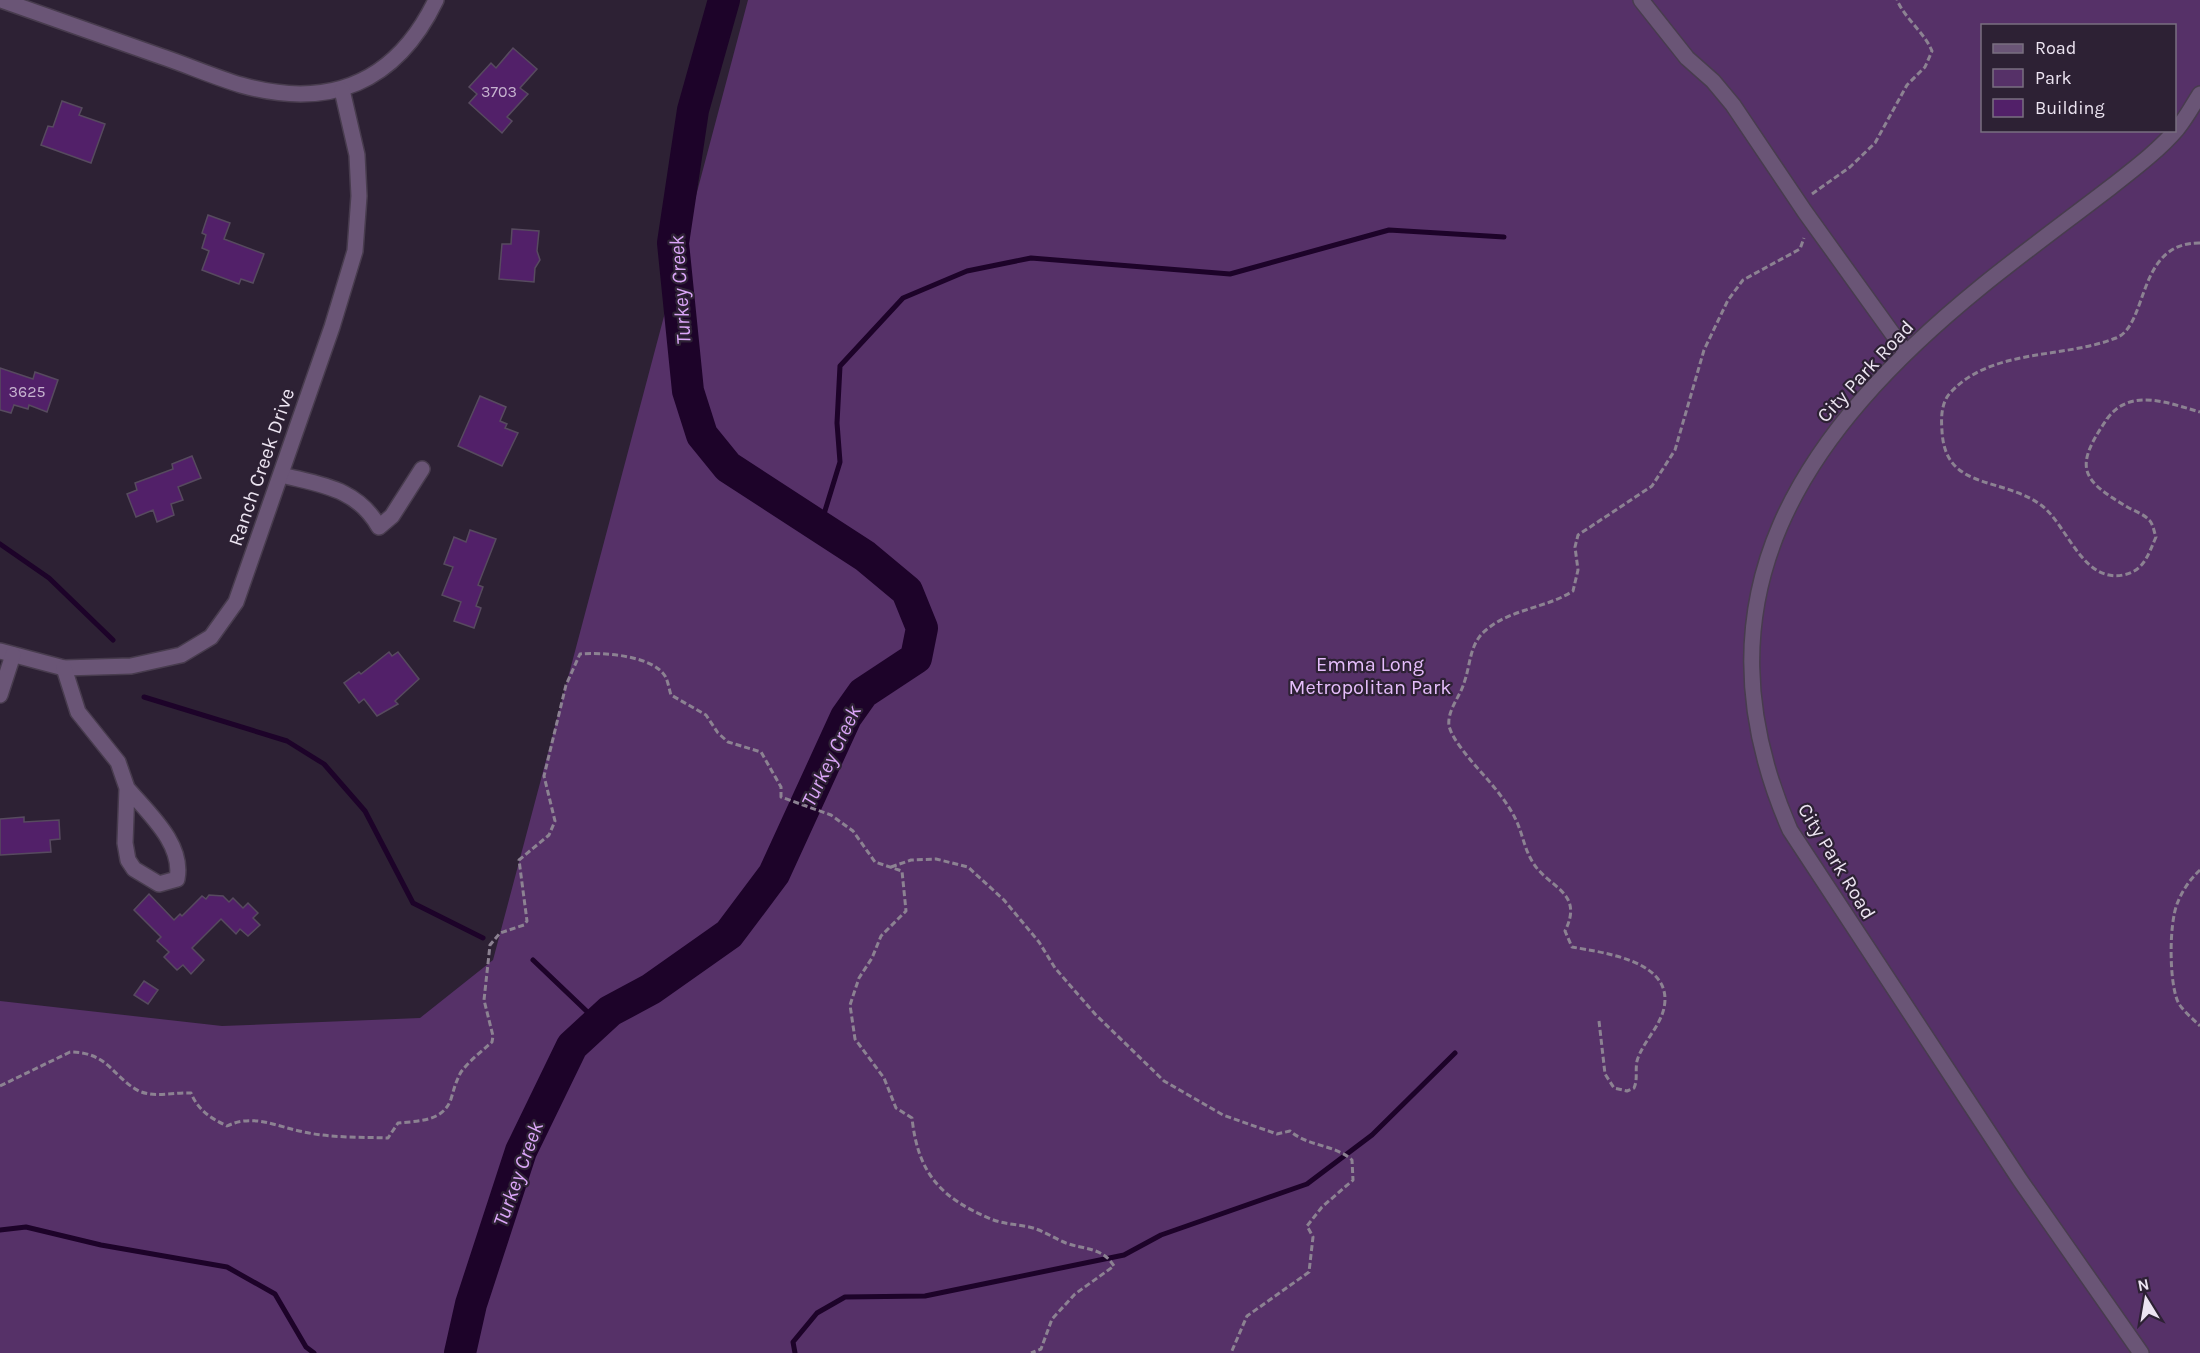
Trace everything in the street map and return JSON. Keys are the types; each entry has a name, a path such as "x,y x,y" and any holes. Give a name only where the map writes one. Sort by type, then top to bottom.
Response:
{"street":[{"path":"1,0 242,85 302,95 342,90 369,78 400,57 423,28 436,0"},
{"path":"1641,0 1688,58 1713,81 1733,105 1805,212 1905,351"},
{"name":"Ranch Creek Drive","path":"7,653 64,668 131,666 181,655 211,637 236,602 282,475 355,251 359,196 357,155 342,90"},
{"name":"City Park Road","path":"2176,130 2200,94"},
{"name":"City Park Road","path":"2141,1353 2019,1180 1805,854 1786,821 1763,759 1751,693 1750,656 1753,616 1760,578 1770,550 1789,504 1827,442 1905,351 1982,286 2146,159 2174,132"},
{"path":"282,475 338,490 358,500 370,511 379,526 392,516 422,469"},
{"path":"0,695 7,653"},
{"path":"64,668 78,712 118,762 127,788 125,843 128,860 134,869 159,884 177,879 179,866 167,835 127,788"}],"path":[{"path":"1599,1021 1605,1074 1614,1088 1627,1091 1634,1088 1638,1078 1637,1062 1664,1008 1664,989 1652,970 1632,962 1572,947 1565,931 1572,917 1571,906 1561,889 1532,861 1515,816 1458,745 1450,728 1449,717 1464,683 1469,658 1477,640 1487,628 1513,616 1556,602 1573,591 1578,570 1575,547 1578,535 1652,486 1666,467 1675,450 1704,351 1728,300 1743,280 1800,249 1804,241 1805,212 1812,194 1822,184 1850,167 1875,143 1908,85 1925,67 1932,51 1927,39 1902,10 1897,0"},
{"path":"2200,243 2179,246 2162,257 2144,288 2136,313 2120,337 2096,345 2005,361 1973,373 1949,394 1941,415 1942,451 1959,472 2026,494 2044,507 2082,557 2097,570 2116,576 2132,573 2144,564 2156,537 2150,520 2098,490 2089,479 2086,460 2090,443 2115,409 2135,400 2156,400 2200,412"},
{"path":"0,1086 70,1052 79,1052 110,1065 139,1091 157,1094 192,1093 196,1106 211,1118 227,1126 239,1120 256,1120 277,1123 305,1132 339,1137 388,1138 398,1123 418,1123 438,1114 450,1102 453,1086 462,1070 492,1042 493,1036 484,1000 490,945 500,933 524,925 527,921 519,860 549,835 555,821 544,776 566,685 580,654 626,655 658,670 665,676 671,695 706,715 718,733 729,742 761,752 781,787 781,797 831,815 853,831 875,862 902,871 906,911 881,936 872,958 859,978 850,1005 855,1039 884,1077 896,1108 912,1118 914,1139 923,1168 955,1203 974,1209 992,1219 1036,1229 1067,1243 1090,1248 1107,1256 1113,1266 1075,1294 1052,1319 1041,1349 1031,1353"},
{"path":"891,867 911,860 936,860 968,867 1004,900 1039,942 1055,968 1095,1014 1164,1081 1223,1115 1277,1134 1290,1131 1301,1140 1341,1151 1352,1160 1353,1180 1322,1207 1307,1227 1313,1237 1309,1272 1248,1316 1231,1353"},
{"path":"2200,870 2190,879 2176,906 2173,928 2172,980 2178,1003 2200,1026"}],"green space":[{"name":"Emma Long Metropolitan Park","path":"748,0 2200,0 2200,1353 0,1353 0,1001 222,1026 420,1018 493,960"}],"building":[{"path":"513,48 537,69 520,88 528,94 507,117 512,121 502,133 469,103 477,94 469,87 491,63 496,68"},
{"path":"62,101 82,108 79,115 105,124 91,163 41,145 48,126 53,127"},
{"path":"208,215 230,223 224,239 264,254 253,283 241,279 239,284 202,270 209,251 202,248 206,235 202,233"},
{"path":"512,229 539,231 537,251 540,260 535,268 534,282 499,279 502,244 511,244"},
{"path":"0,368 33,379 35,372 58,380 47,412 29,405 28,409 14,405 11,413 0,410"},
{"path":"480,396 506,407 500,421 507,424 505,428 518,433 502,466 458,446"},
{"path":"192,456 201,478 178,487 183,500 171,504 174,515 157,522 153,510 136,517 127,494 137,490 135,483 173,469 172,464"},
{"path":"470,530 496,539 478,585 483,587 476,606 481,608 474,628 454,621 461,602 442,595 453,567 444,564 454,537 466,542"},
{"path":"389,652 392,656 398,652 419,679 395,701 398,704 377,716 364,699 359,703 344,683 359,672 361,674"},
{"path":"24,817 24,822 59,820 60,839 50,840 51,852 0,855 0,819"},
{"path":"149,894 174,920 180,914 182,916 202,896 206,899 209,895 223,896 229,902 233,898 243,908 248,903 258,913 253,918 260,925 248,936 240,929 236,934 221,919 192,948 204,960 191,974 183,965 177,970 164,957 169,952 157,941 161,937 134,910"},
{"path":"144,981 158,990 148,1004 134,995"}],"waterway":[{"name":"Turkey Creek","path":"460,1353 471,1304 521,1151 572,1046 610,1011 651,989 729,934 774,874 846,717 863,693 916,658 922,628 907,591 865,556 728,467 702,435 688,391 673,243 693,110 724,0"},
{"path":"820,527 840,462 837,423 840,366 903,298 967,271 1031,258 1230,274 1389,230 1504,237"},
{"path":"0,544 49,578 113,640"},
{"path":"144,697 287,741 324,764 365,811 413,903 483,938"},
{"path":"533,960 598,1022"},
{"path":"795,1353 793,1342 817,1313 845,1297 925,1296 1124,1255 1161,1235 1307,1184 1372,1135 1455,1053"},
{"path":"0,1230 26,1227 101,1245 227,1267 275,1294 306,1347 314,1353"}]}
